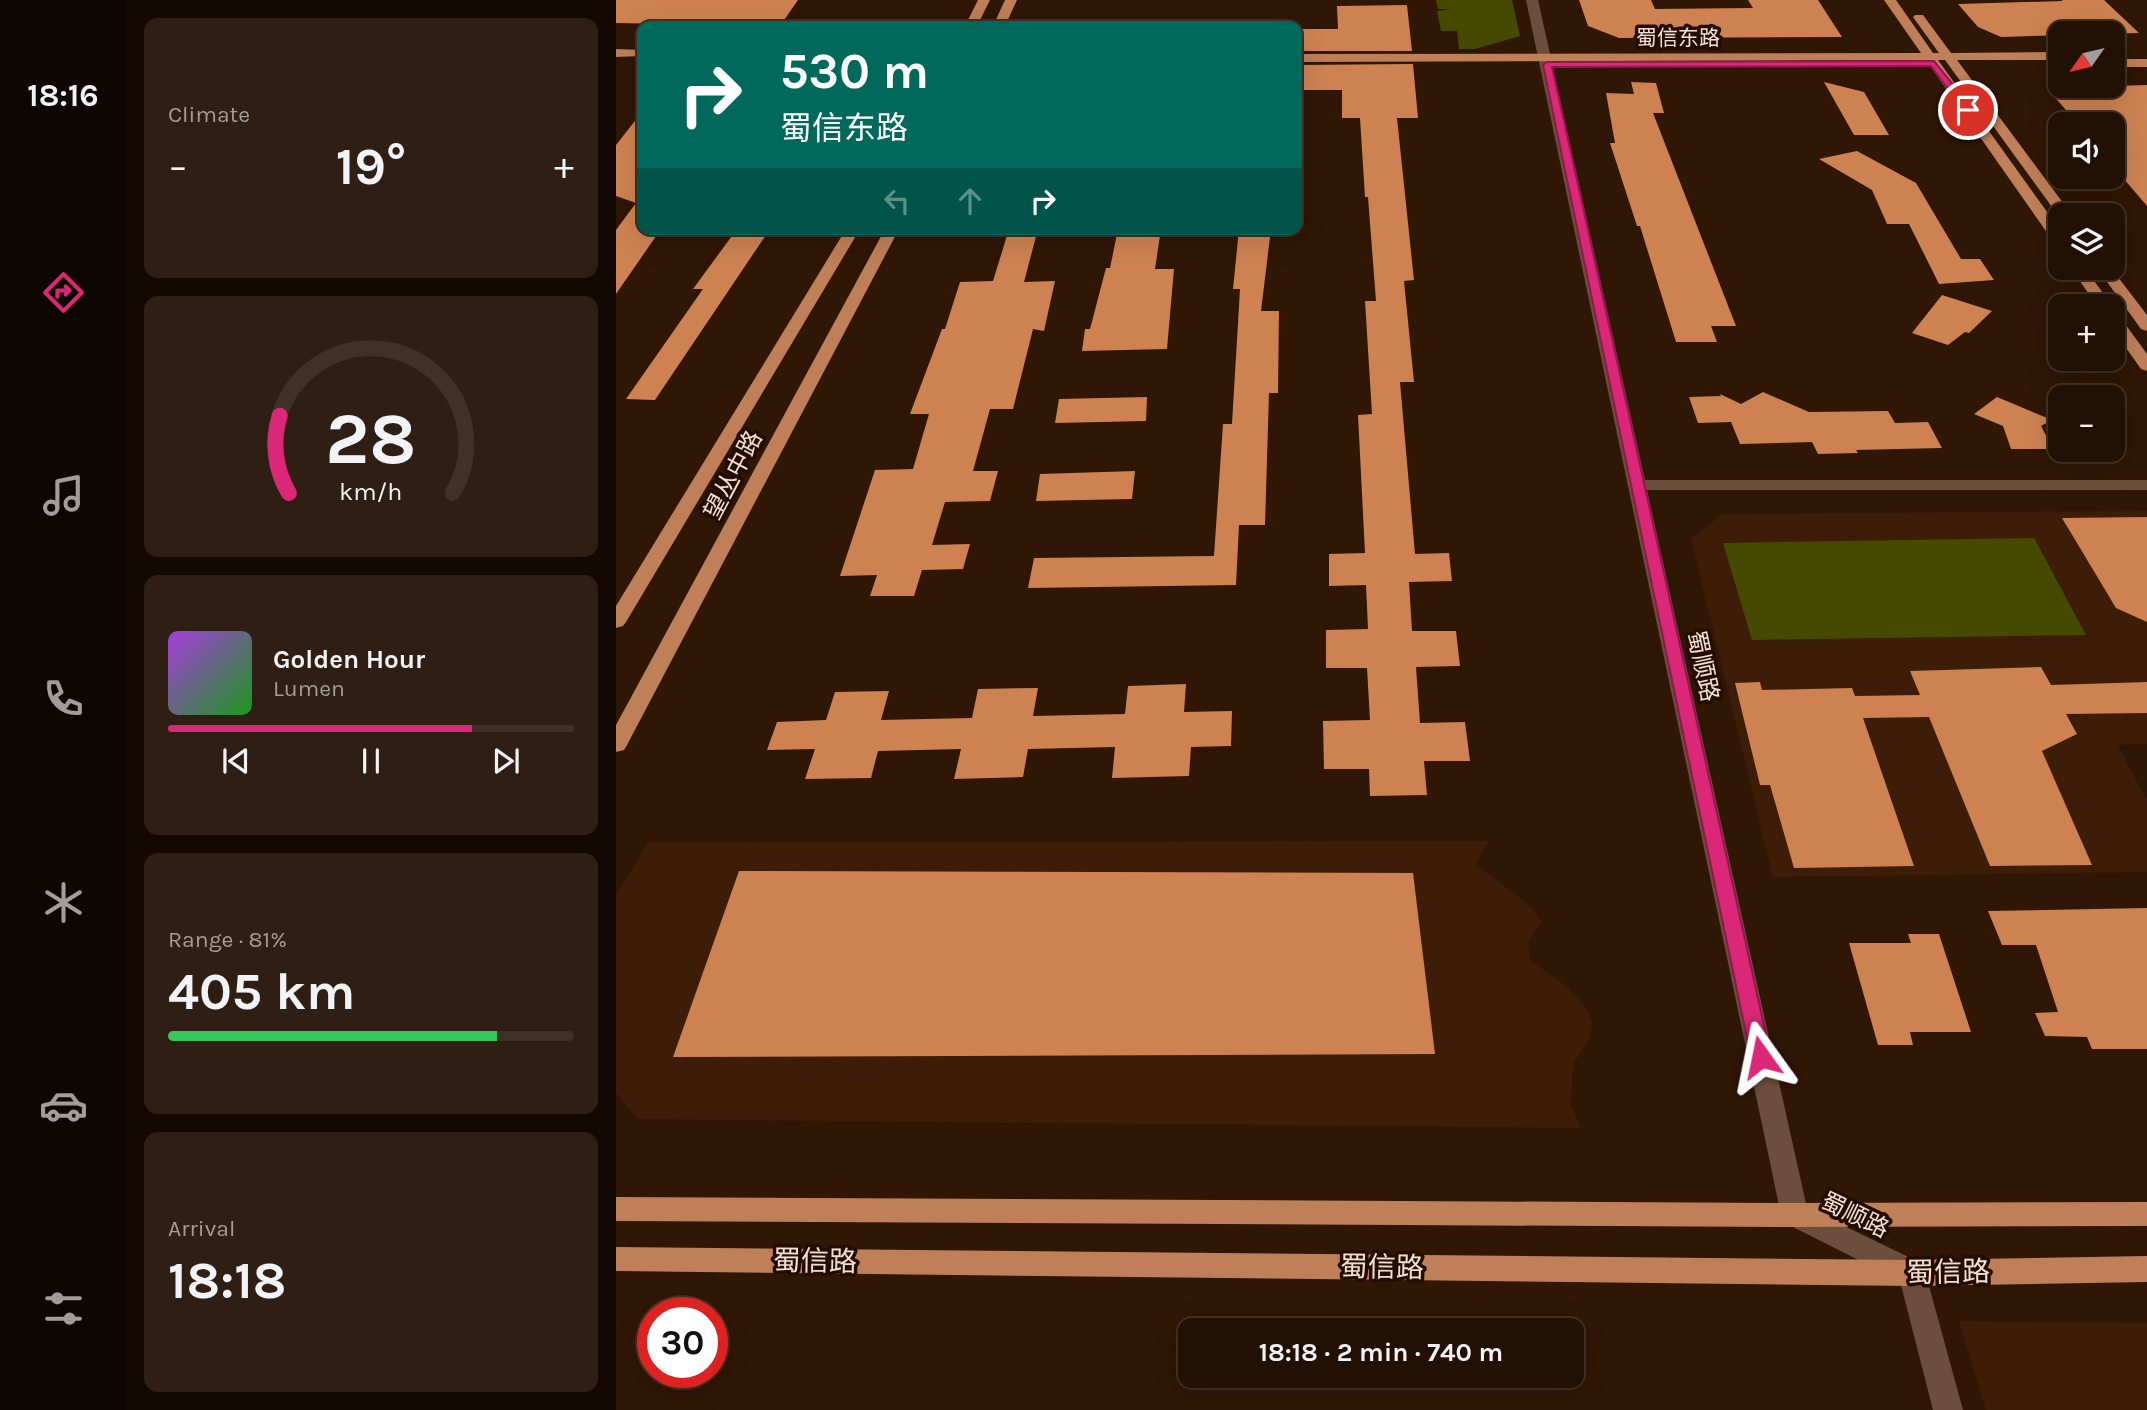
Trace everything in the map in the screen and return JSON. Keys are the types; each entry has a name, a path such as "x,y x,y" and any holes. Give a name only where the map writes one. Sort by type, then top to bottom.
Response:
{"main road":[{"path":"974,21 984,0"},
{"path":"1001,21 1011,0"},
{"path":"1890,0 2048,224"},
{"path":"1906,0 2056,203"},
{"path":"616,53 637,53"},
{"path":"2125,55 2147,55"},
{"name":"蜀信东路","path":"1950,60 2048,56"},
{"name":"蜀信东路","path":"1302,58 2048,63"},
{"name":"蜀信东路","path":"1302,66 1546,61"},
{"path":"616,63 637,63"},
{"path":"2125,63 2147,63"},
{"name":"望丛中路","path":"616,622 849,235"},
{"name":"望丛中路","path":"616,745 889,235"},
{"path":"2113,280 2147,326"},
{"path":"2125,335 2147,366"},
{"name":"蜀信路","path":"616,1209 1795,1215 2147,1214"},
{"name":"蜀信路","path":"616,1259 1913,1273 2147,1269"}],"street":[{"name":"蜀顺路","path":"1532,0 1795,1215 1913,1273"},
{"path":"1637,485 2147,485"},
{"path":"1913,1273 1948,1410"}],"shaded area":[{"path":"1436,0 1512,0 1520,36 1475,49 1459,49 1457,31 1441,31 1437,11 1452,9 1438,9"},
{"path":"2147,511 2147,744 2118,745 2147,801 2147,872 1773,877 1691,538 1723,514"},
{"path":"2034,538 2086,635 1752,640 1723,543"},
{"path":"1489,841 1475,864 1528,904 1542,922 1528,941 1530,960 1566,986 1585,1006 1593,1023 1588,1042 1573,1064 1571,1104 1581,1128 638,1119 616,1093 616,896 648,842"},
{"path":"1959,1321 2147,1323 2147,1410 1986,1410"}],"building":[{"path":"616,0 798,0 783,21 616,23"},
{"path":"1579,0 1651,0 1655,9 1753,8 1748,0 1818,0 1842,37 1619,38 1588,26"},
{"path":"2061,0 2104,0 2139,33 2125,33 2125,21 2048,21 2048,36 2001,37 1978,27 1958,4 2063,1"},
{"path":"1407,5 1412,51 1302,51 1302,29 1338,29 1337,6"},
{"path":"1413,64 1418,118 1397,118 1414,280 1404,281 1414,382 1400,382 1415,554 1449,553 1452,581 1409,582 1412,631 1456,631 1460,666 1416,667 1420,723 1465,722 1470,761 1424,761 1427,795 1370,796 1369,769 1324,769 1323,721 1370,720 1367,668 1326,668 1326,630 1368,629 1366,585 1329,586 1329,554 1365,553 1358,415 1372,414 1365,301 1376,301 1360,118 1342,118 1342,90 1302,90 1302,65"},
{"path":"1631,82 1656,83 1664,113 1653,113 1736,326 1711,326 1717,342 1676,342 1640,226 1637,226 1610,143 1615,143 1606,93 1634,94"},
{"path":"1824,82 1864,92 1889,135 1854,135"},
{"path":"2147,85 2147,206 2125,180 2125,112 2068,112 2056,98 2125,98 2125,86"},
{"path":"637,118 637,235 657,235 616,294 616,230 636,203 616,196 616,145"},
{"path":"1857,151 1916,183 1961,259 1980,259 1994,280 1939,284 1909,224 1887,224 1872,190 1819,159"},
{"path":"733,235 766,235 655,400 626,399 703,289 693,289"},
{"path":"1007,235 1036,235 1024,282 1055,281 1044,331 1033,329 1013,409 990,409 973,471 998,471 990,501 945,502 932,545 970,544 963,569 922,570 914,596 870,596 877,575 840,576 875,470 913,469 929,414 910,414 942,329 945,329 960,282 993,281"},
{"path":"1117,235 1160,235 1155,269 1174,269 1167,349 1082,351 1085,329 1090,329 1106,268 1110,268"},
{"path":"1238,235 1270,235 1261,311 1279,311 1278,393 1269,393 1265,525 1239,525 1236,585 1028,588 1034,558 1214,556 1223,424 1232,424 1240,289 1233,289"},
{"path":"1942,295 1992,311 1969,333 1965,332 1948,345 1912,333"},
{"path":"1763,392 1809,412 1888,411 1895,423 1928,422 1942,448 1856,450 1858,453 1818,454 1812,442 1740,444 1731,422 1698,423 1689,397 1721,396 1720,394 1741,404"},
{"path":"1147,397 1146,421 1055,423 1059,399"},
{"path":"1997,397 2048,418 2048,422 2041,426 2048,439 2048,449 2011,449 2003,426 1974,414"},
{"path":"1135,471 1132,499 1036,501 1040,474"},
{"path":"2147,517 2147,622 2116,608 2062,518"},
{"path":"2041,667 2051,685 2147,682 2147,713 2066,714 2077,734 2042,751 2092,865 1990,866 1929,717 1863,718 1914,866 1794,868 1770,785 1760,785 1735,683 1760,682 1762,690 1852,688 1855,696 1920,695 1910,671"},
{"path":"1186,684 1184,712 1232,711 1231,746 1191,747 1189,776 1112,778 1115,747 1028,749 1023,777 954,779 961,749 878,751 871,778 805,779 815,749 767,750 777,722 826,720 835,692 889,691 881,720 972,718 978,689 1038,688 1033,716 1125,714 1128,686"},
{"path":"739,871 1413,873 1435,1054 673,1057"},
{"path":"2147,908 2147,1049 2092,1049 2087,1037 2045,1036 2035,1013 2058,1012 2036,945 2002,945 1988,911"},
{"path":"1908,934 1939,934 1971,1032 1910,1032 1913,1045 1878,1045 1849,943 1911,943"}],"route":[{"path":"1761,1057 1547,65 1934,63 1968,110"}]}
